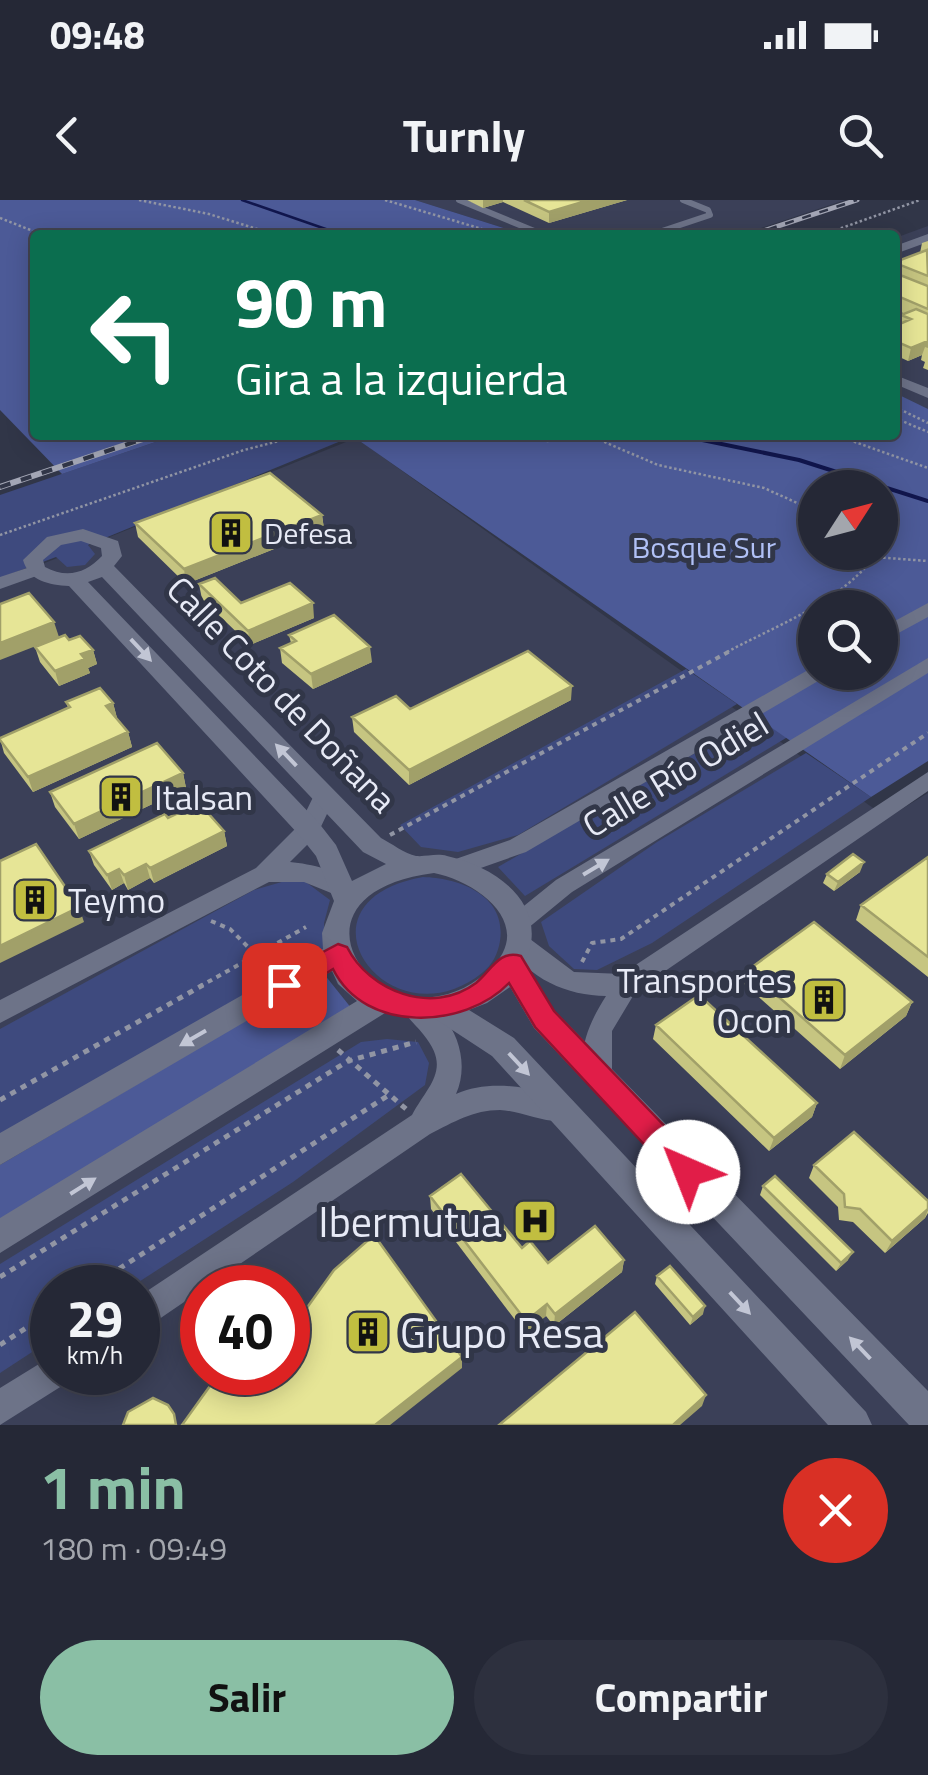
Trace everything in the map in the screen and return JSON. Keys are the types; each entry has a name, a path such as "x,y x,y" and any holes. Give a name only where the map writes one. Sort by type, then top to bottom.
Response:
{"street":[{"path":"900,248 928,238"},
{"path":"900,381 928,394"},
{"name":"Calle Coto de Doñana","path":"36,570 33,560 41,548 60,538 83,535 111,545 112,556 104,567 372,844 410,864"},
{"path":"0,583 36,570 53,579 74,579 104,567"},
{"name":"Calle Coto de Doñana","path":"74,579 309,830 327,852 344,894"},
{"path":"898,626 928,609"},
{"name":"Calle Río Odiel","path":"516,944 564,886 928,664"},
{"name":"Calle Río Odiel","path":"458,867 518,846 798,684"},
{"path":"598,1076 599,1029 627,984 928,780"},
{"path":"264,874 309,830 325,795"},
{"path":"853,1425 503,1047 428,1008 382,1000 354,980 338,954 336,926 344,894 374,877 410,864 458,867 480,875 498,889 512,906 516,944 544,1019 928,1418"},
{"path":"0,1012 264,874 290,868 318,875 344,894"},
{"path":"516,944 554,975 582,988 627,984"},
{"path":"428,1008 483,993 516,944"},
{"path":"0,1150 338,954"},
{"path":"0,1237 382,1000"},
{"path":"160,1299 444,1096 452,1076 450,1050 428,1008"},
{"path":"414,1117 472,1100 504,1098 563,1110"},
{"path":"0,1408 30,1388"}],"lane":[{"path":"459,200 529,230"},
{"path":"665,230 710,215 682,200"}],"path":[{"path":"138,200 209,214 260,230"},
{"path":"385,200 485,230"},
{"path":"836,230 920,200"},
{"path":"0,218 30,230"},
{"path":"900,409 928,423"},
{"path":"900,420 928,432"},
{"path":"0,535 283,440"},
{"path":"532,440 563,440"},
{"path":"599,440 658,465 764,488 798,503"},
{"path":"849,440 928,468"},
{"path":"898,557 928,561"},
{"path":"372,844 837,593 863,570"},
{"path":"574,977 592,943 621,938 928,733"},
{"path":"206,919 230,928 276,975"},
{"path":"0,1100 306,927"},
{"path":"290,994 320,1028"},
{"path":"0,1278 348,1060 428,1038"},
{"path":"335,1046 414,1117"},
{"path":"125,1265 389,1095"},
{"path":"0,1344 30,1325"}],"shaded area":[{"path":"415,200 845,200 755,230 510,230"},
{"path":"928,226 928,410 900,397 900,236"},
{"path":"161,440 343,440 88,545 95,554 85,565 67,567 56,557 0,578 0,495"},
{"path":"359,440 887,818 928,793 928,1425 0,1425 0,581"},
{"path":"928,652 898,670 898,664"},
{"path":"686,669 737,704 518,835 458,852 421,847 400,825"},
{"path":"805,690 865,690 525,896 498,867"},
{"path":"806,753 871,797 652,943 597,970 574,969 549,946 541,922 657,842"},
{"path":"299,877 330,900 324,923 325,951 0,1139 0,1029 254,890"},
{"path":"423,877 451,881 478,892 496,912 500,925 499,946 489,966 447,991 414,993 386,982 366,962 356,938 360,913 382,891"},
{"path":"361,1042 418,1042 429,1063 425,1085 293,1182 160,1268 160,1265 30,1265 30,1353 0,1373 0,1264"}],"green space":[{"path":"0,200 415,200 510,230 30,230 30,440 161,440 62,474 0,410"},
{"name":"Bosque Sur","path":"900,395 928,409 928,761 871,797 358,440 900,440"},
{"path":"324,974 352,1009 0,1223 0,1165"}],"building":[{"path":"524,200 589,200 549,212"},
{"path":"927,250 928,276 900,265 900,260"},
{"path":"900,275 928,286 928,309 900,297"},
{"path":"916,309 928,314 928,341 911,348 900,343 900,324 911,319 901,315"},
{"name":"Defesa","path":"270,473 322,515 184,569 135,523"},
{"path":"215,578 241,603 290,583 313,603 248,631 199,584"},
{"path":"29,593 54,622 0,643 0,604"},
{"path":"334,615 370,647 311,674 280,648 296,641 289,635"},
{"path":"65,635 69,640 80,636 93,650 81,654 85,659 55,671 35,647"},
{"path":"528,651 572,686 409,770 352,717 396,696 410,709"},
{"path":"100,688 113,703 106,706 128,732 28,777 0,738 70,707 66,702"},
{"path":"157,743 183,773 74,824 50,792"},
{"path":"199,803 224,831 150,868 146,864 124,875 119,869 107,875 89,851 165,814 168,818"},
{"name":"Teymo","path":"36,844 79,907 0,946 0,861"},
{"path":"853,854 864,862 838,882 827,874"},
{"path":"928,857 928,957 861,905"},
{"name":"Transportes Ocon","path":"814,922 912,1002 845,1055 748,970"},
{"path":"699,995 817,1103 774,1138 656,1025"},
{"path":"854,1132 928,1201 928,1209 892,1241 860,1209 845,1207 844,1194 814,1165"},
{"path":"461,1174 522,1248 530,1241 548,1263 595,1226 624,1260 555,1314 547,1304 526,1321 430,1196"},
{"path":"775,1176 853,1252 841,1263 763,1186"},
{"name":"Grupo Resa","path":"374,1235 462,1357 375,1425 182,1425 204,1395 310,1395 310,1303 334,1270"},
{"path":"670,1266 705,1306 693,1317 657,1276"},
{"path":"635,1312 706,1395 673,1425 499,1425"},
{"path":"153,1398 168,1405 176,1425 123,1425 128,1412"}],"waterway":[{"path":"242,200 329,230"},
{"path":"702,440 799,460 928,501"}],"railway":[{"path":"766,230 857,200"},
{"path":"0,487 140,440"}],"place":[{"name":"Defesa","path":"231,533"},
{"name":"Italsan","path":"121,797"},
{"name":"Teymo","path":"35,900"},
{"name":"Transportes Ocon","path":"824,1000"},
{"name":"Ibermutua","path":"535,1221"},
{"name":"Grupo Resa","path":"368,1332"}],"route":[{"path":"284,985 338,954 347,972 362,988 382,1000 415,1008 440,1008 483,993 512,964 544,1019 688,1172"}]}
